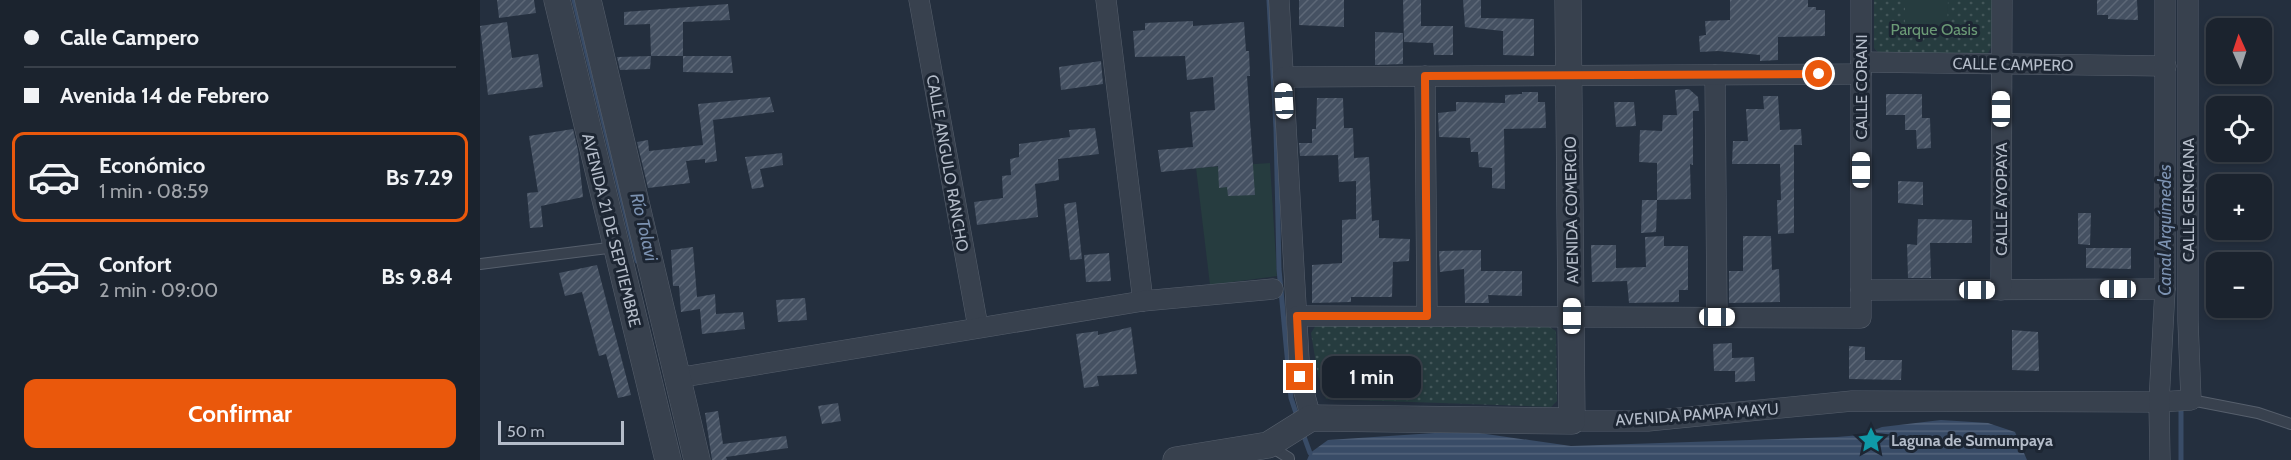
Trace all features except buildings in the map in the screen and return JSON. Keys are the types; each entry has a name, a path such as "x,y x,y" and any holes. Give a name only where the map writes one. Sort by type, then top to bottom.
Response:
{"street":[{"name":"AVENIDA 21 DE SEPTIEMBRE","path":"556,0 668,460"},
{"name":"AVENIDA 21 DE SEPTIEMBRE","path":"588,0 697,460"},
{"name":"CALLE ANGULO RANCHO","path":"919,0 978,327"},
{"path":"1106,0 1143,301"},
{"path":"1176,460 1268,445 1311,418 1300,377 1279,0"},
{"name":"AVENIDA COMERCIO","path":"1568,0 1572,421"},
{"name":"CALLE CORANI","path":"1717,317 1861,318 1861,0"},
{"name":"CALLE AYOPAYA","path":"2001,290 2002,0"},
{"name":"CALLE GENCIANA","path":"2165,0 2165,289 2174,401"},
{"name":"CALLE GENCIANA","path":"2160,460 2174,401 2188,321 2188,0"},
{"name":"CALLE CAMPERO","path":"1283,77 1715,75 2002,63 2166,66"},
{"path":"1297,316 1717,317 1715,75"},
{"path":"1425,76 1427,316"},
{"path":"677,378 1143,301 1273,289"},
{"path":"1861,290 2165,289"},
{"name":"AVENIDA PAMPA MAYU","path":"1311,418 1648,421 1852,401 2174,401"}],"lane":[{"path":"480,264 617,247"},
{"path":"2174,401 2258,413 2291,424"},
{"path":"1268,445 1289,460"}],"green space":[{"name":"Parque Oasis","path":"1874,0 1993,0 1993,44 1988,53 1979,57 1882,56 1874,48"},
{"path":"1905,0 1948,0 1947,28 1905,28"},
{"path":"1270,163 1277,276 1210,285 1196,168"},
{"path":"1316,325 1548,326 1556,331 1557,401 1551,407 1326,399 1318,375 1311,333"}],"water":[{"name":"Laguna de Sumumpaya","path":"1941,420 1988,423 2015,432 2027,460 1307,460 1310,453 1328,440 1465,431 1571,446 1837,437 1861,435 1882,427"}],"waterway":[{"name":"Río Tolavi","path":"574,0 637,261"},
{"path":"1269,0 1276,128 1279,269 1291,398 1298,419"},
{"name":"Canal Arquímedes","path":"2181,404 2181,460"},
{"path":"1302,431 1310,453"}],"place":[{"name":"Laguna de Sumumpaya","path":"1871,440"}],"route":[{"path":"1300,377 1297,316 1427,316 1425,76 1819,74"}]}
